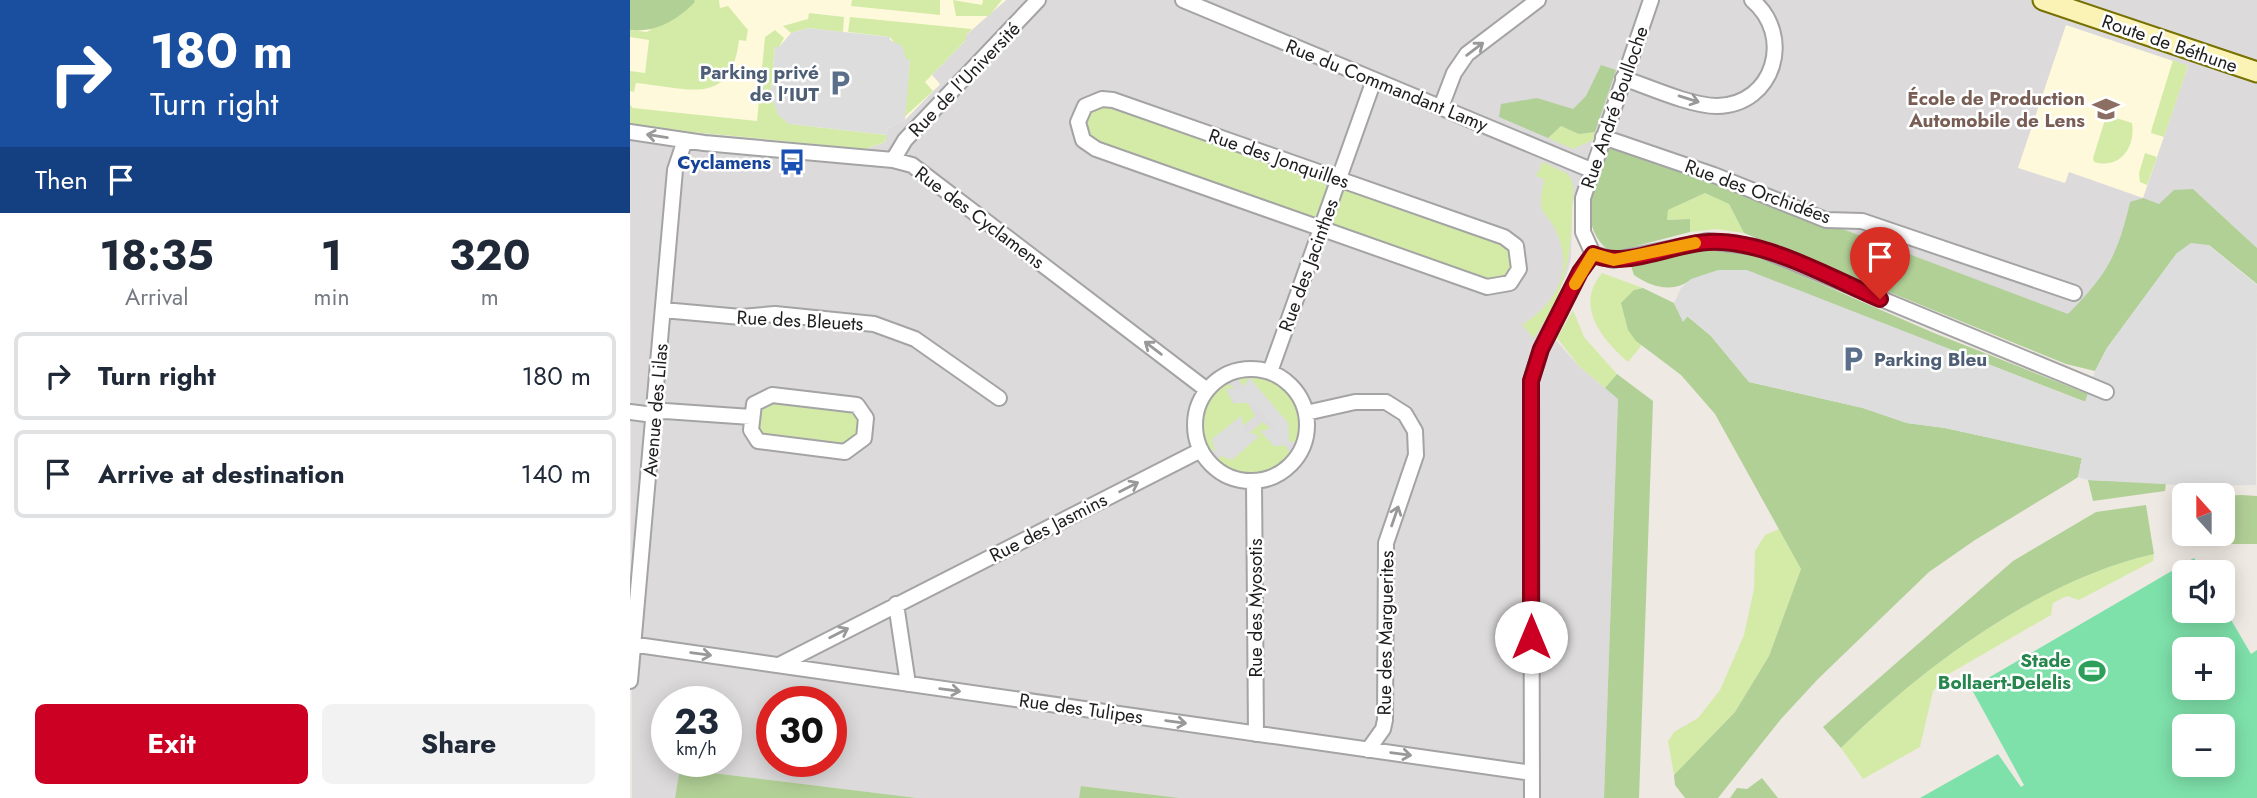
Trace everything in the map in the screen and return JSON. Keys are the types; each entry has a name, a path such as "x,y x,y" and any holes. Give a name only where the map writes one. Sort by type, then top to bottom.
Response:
{"main road":[{"name":"Route de Béthune","path":"2042,0 2257,72"},
{"name":"Route de Béthune","path":"2084,0 2257,58"}],"street":[{"name":"Rue de l'Université","path":"893,160 905,140 1038,0"},
{"name":"Rue du Commandant Lamy","path":"1183,0 1591,170"},
{"path":"1441,107 1454,73 1467,54 1538,0"},
{"name":"Rue André Boulloche","path":"1593,254 1585,239 1582,214 1591,170 1651,0"},
{"path":"1623,78 1708,105 1727,104 1749,96 1766,80 1776,47 1768,18 1752,0"},
{"name":"Rue des Jacinthes","path":"1270,372 1374,80"},
{"name":"Rue des Jonquilles","path":"1113,100 1338,179 1512,241 1519,251 1520,269 1510,283 1487,286 1320,228 1096,149 1083,140 1079,130 1079,114 1092,101 1113,100"},
{"name":"Rue des Cyclamens","path":"630,132 685,140 893,160 917,168 1207,390"},
{"name":"Rue des Orchidées","path":"1603,138 1714,175 1826,220 1862,221 2074,293"},
{"name":"Avenue des Lilas","path":"630,681 675,170 685,140"},
{"path":"1532,798 1531,381 1541,349 1580,272 1593,254 1614,260 1707,242 1756,247 2106,392"},
{"name":"Rue des Bleuets","path":"663,310 741,317 775,314 874,324 915,339 999,398"},
{"path":"1238,370 1270,372 1297,392 1306,413 1307,435 1298,456 1284,471 1254,481 1241,480 1217,470 1201,450 1196,439 1196,413 1207,390 1217,381 1238,370"},
{"path":"772,395 850,402 863,411 866,428 864,438 852,450 832,450 758,442 751,430 751,417 758,400 772,395"},
{"name":"Rue des Marguerites","path":"1306,413 1355,402 1386,402 1397,408 1411,422 1417,443 1387,543 1385,720 1383,729 1368,750"},
{"path":"630,412 665,411 751,417"},
{"name":"Rue des Jasmins","path":"779,665 1201,450"},
{"name":"Rue des Myosotis","path":"1254,481 1256,734"},
{"path":"896,604 908,684"},
{"name":"Rue des Tulipes","path":"632,644 1532,773"}],"shaded area":[{"path":"630,0 1006,0 966,35 966,40 932,75 940,84 905,120 888,128 885,142 865,149 630,126"},
{"path":"1006,0 2257,0 2257,248 2193,189 2122,240 2101,281 2069,315 1825,223 1712,170 1595,132 1572,205 1571,258 1567,273 1543,326 1579,366 1618,399 1604,798 1180,798 1082,786 1079,798 917,798 742,776 742,686 651,686 651,777 679,777 675,798 632,798 630,126 865,149 885,142 888,128 940,85 931,75 966,40 965,35"},
{"name":"École de Production Automobile de Lens","path":"2066,25 2188,66 2143,198 2069,172 2065,183 2018,168"},
{"name":"Parking privé de l'IUT","path":"808,28 890,37 890,40 902,46 906,59 910,60 905,120 888,128 887,135 789,124 778,115 773,101 770,100 775,47 779,47 791,33"},
{"name":"Parking Bleu","path":"2191,243 2208,245 2257,285 2256,485 2088,480 2078,477 2082,458 1945,428 1907,423 1863,408 1749,382 1711,336 1688,316 1683,322 1674,303 1681,288 1691,279 1718,270 1747,270 2085,402 2095,371 2107,348 2177,253"},
{"path":"1249,377 1288,423 1289,445 1274,446 1260,431 1275,428 1253,403 1237,403 1226,389 1243,391"},
{"path":"1241,416 1245,431 1259,436 1232,460 1216,454 1212,439"}],"green space":[{"path":"630,0 695,2 666,24 649,29 630,30"},
{"path":"694,0 719,0 720,8 728,6 748,30 746,41 739,40 734,62 727,76 717,85 704,89 689,90 636,83 634,92 630,91 630,71 645,73 649,40 630,37 630,30 647,32"},
{"path":"852,0 940,0 940,15 851,6"},
{"path":"953,0 982,5 983,0 1002,0 989,16 956,16"},
{"path":"809,13 844,17 843,32 808,28 791,33 783,26 808,19"},
{"path":"850,17 972,29 966,35 966,40 925,82 933,91 899,122 905,113 910,60 906,60 890,37 848,32"},
{"path":"775,30 784,38 779,47 775,47 770,100 773,100 778,114 790,124 887,135 885,142 865,149 630,126 630,105 633,108 757,121 765,37"},
{"path":"2173,60 2188,66 2164,137 2151,133"},
{"path":"1601,65 1616,70 1595,132 1579,134 1561,126 1548,138 1499,117 1501,104 1537,98 1573,109 1586,96"},
{"path":"1107,104 1321,179 1327,188 1318,215 1310,218 1096,144 1087,133 1087,116 1089,111"},
{"path":"2110,104 2116,106 2113,117 2132,123 2133,132 2129,148 2119,160 2103,164 2094,162 2093,158"},
{"path":"1561,126 1579,134 1595,132 1593,140 1573,149 1548,138"},
{"path":"1608,147 1715,181 2068,314 2109,264 2121,237 2130,202 2143,198 2159,204 2174,190 2193,189 2257,248 2257,284 2209,245 2177,253 2107,348 2095,371 2066,364 1744,233 1729,204 1705,193 1668,210 1667,220 1690,219 1690,232 1617,251 1608,250 1592,227 1590,214 1594,187"},
{"path":"2145,153 2157,157 2147,185 2140,182 2139,173"},
{"path":"1543,162 1568,174 1573,192 1570,246 1564,277 1552,307 1534,338 1522,325 1553,296 1563,272 1561,244 1554,226 1541,206 1544,179 1536,176"},
{"path":"1350,189 1507,244 1512,250 1515,265 1507,277 1486,282 1336,227 1333,219 1342,192"},
{"path":"1705,193 1729,204 1744,233 1716,229 1690,232 1690,219 1666,220 1668,210"},
{"path":"1707,249 1729,249 1752,254 1934,333 2088,394 2086,402 1884,324 1692,279 1678,286 1656,286 1634,275 1631,266"},
{"path":"1602,273 1643,288 1634,290 1641,346 1628,362 1601,332 1591,310 1594,285"},
{"path":"1643,288 1674,303 1683,321 1687,316 1711,336 1749,382 1863,408 1907,423 1945,428 2082,458 2078,477 1975,540 1929,572 1818,679 1781,719 1718,798 1685,798 1675,785 1674,775 1735,712 1769,656 1801,569 1715,414 1681,375 1636,341 1628,330 1621,303 1634,290"},
{"path":"1573,310 1584,337 1617,374 1605,388 1579,366 1557,338"},
{"path":"1249,374 1275,381 1292,395 1300,417 1299,443 1289,441 1288,423 1248,378 1245,387 1236,377"},
{"path":"1617,374 1653,401 1639,798 1604,798 1618,399 1605,388"},
{"path":"1226,383 1235,388 1226,389 1233,403 1248,403 1255,416 1243,426 1241,417 1212,439 1215,451 1208,451 1203,423 1206,404 1217,388"},
{"path":"776,401 847,407 860,421 860,434 843,447 771,440 760,428 760,410"},
{"path":"1263,422 1271,429 1261,431 1274,446 1285,445 1290,454 1286,463 1278,470 1256,476 1244,475 1232,473 1216,460 1221,456 1232,459 1258,437 1249,433"},
{"path":"2088,480 2166,483 2165,491 2093,501"},
{"path":"2235,495 2257,496 2257,544 2235,544"},
{"path":"2146,505 2154,554 2111,566 2069,583 1986,630 1908,687 1841,748 1823,727 2013,561 2096,512"},
{"path":"1779,529 1801,569 1769,656 1735,712 1674,775 1668,741 1674,732 1698,718 1720,690 1744,635 1754,589 1755,551 1765,535"},
{"path":"2154,554 2153,561 2079,600 2067,596 2053,603 2051,615 1947,675 1933,691 1920,747 1863,779 1841,748 1908,687 1986,630 2069,583 2111,566"},
{"name":"Stade Bollaert-Delelis","path":"2172,571 2172,623 2233,623 2251,654 2257,650 2257,798 1920,798 1998,754 2021,787 2024,785 1971,688"},
{"path":"679,777 742,777 917,798 675,798"},
{"path":"1762,778 1778,798 1730,798 1737,788 1747,789"},
{"path":"1081,786 1180,798 1079,798"}],"slow traffic":[{"path":"1575,284 1593,254 1614,260 1695,243"}],"place":[{"name":"Parking privé de l'IUT","path":"840,83"},
{"name":"École de Production Automobile de Lens","path":"2106,109"},
{"name":"Cyclamens","path":"792,162"},
{"name":"Parking Bleu","path":"1853,359"},
{"name":"Stade Bollaert-Delelis","path":"2092,671"}],"route":[{"path":"1531,637 1531,381 1541,349 1580,272 1593,254 1614,260 1693,243 1741,243 1880,299"}]}
